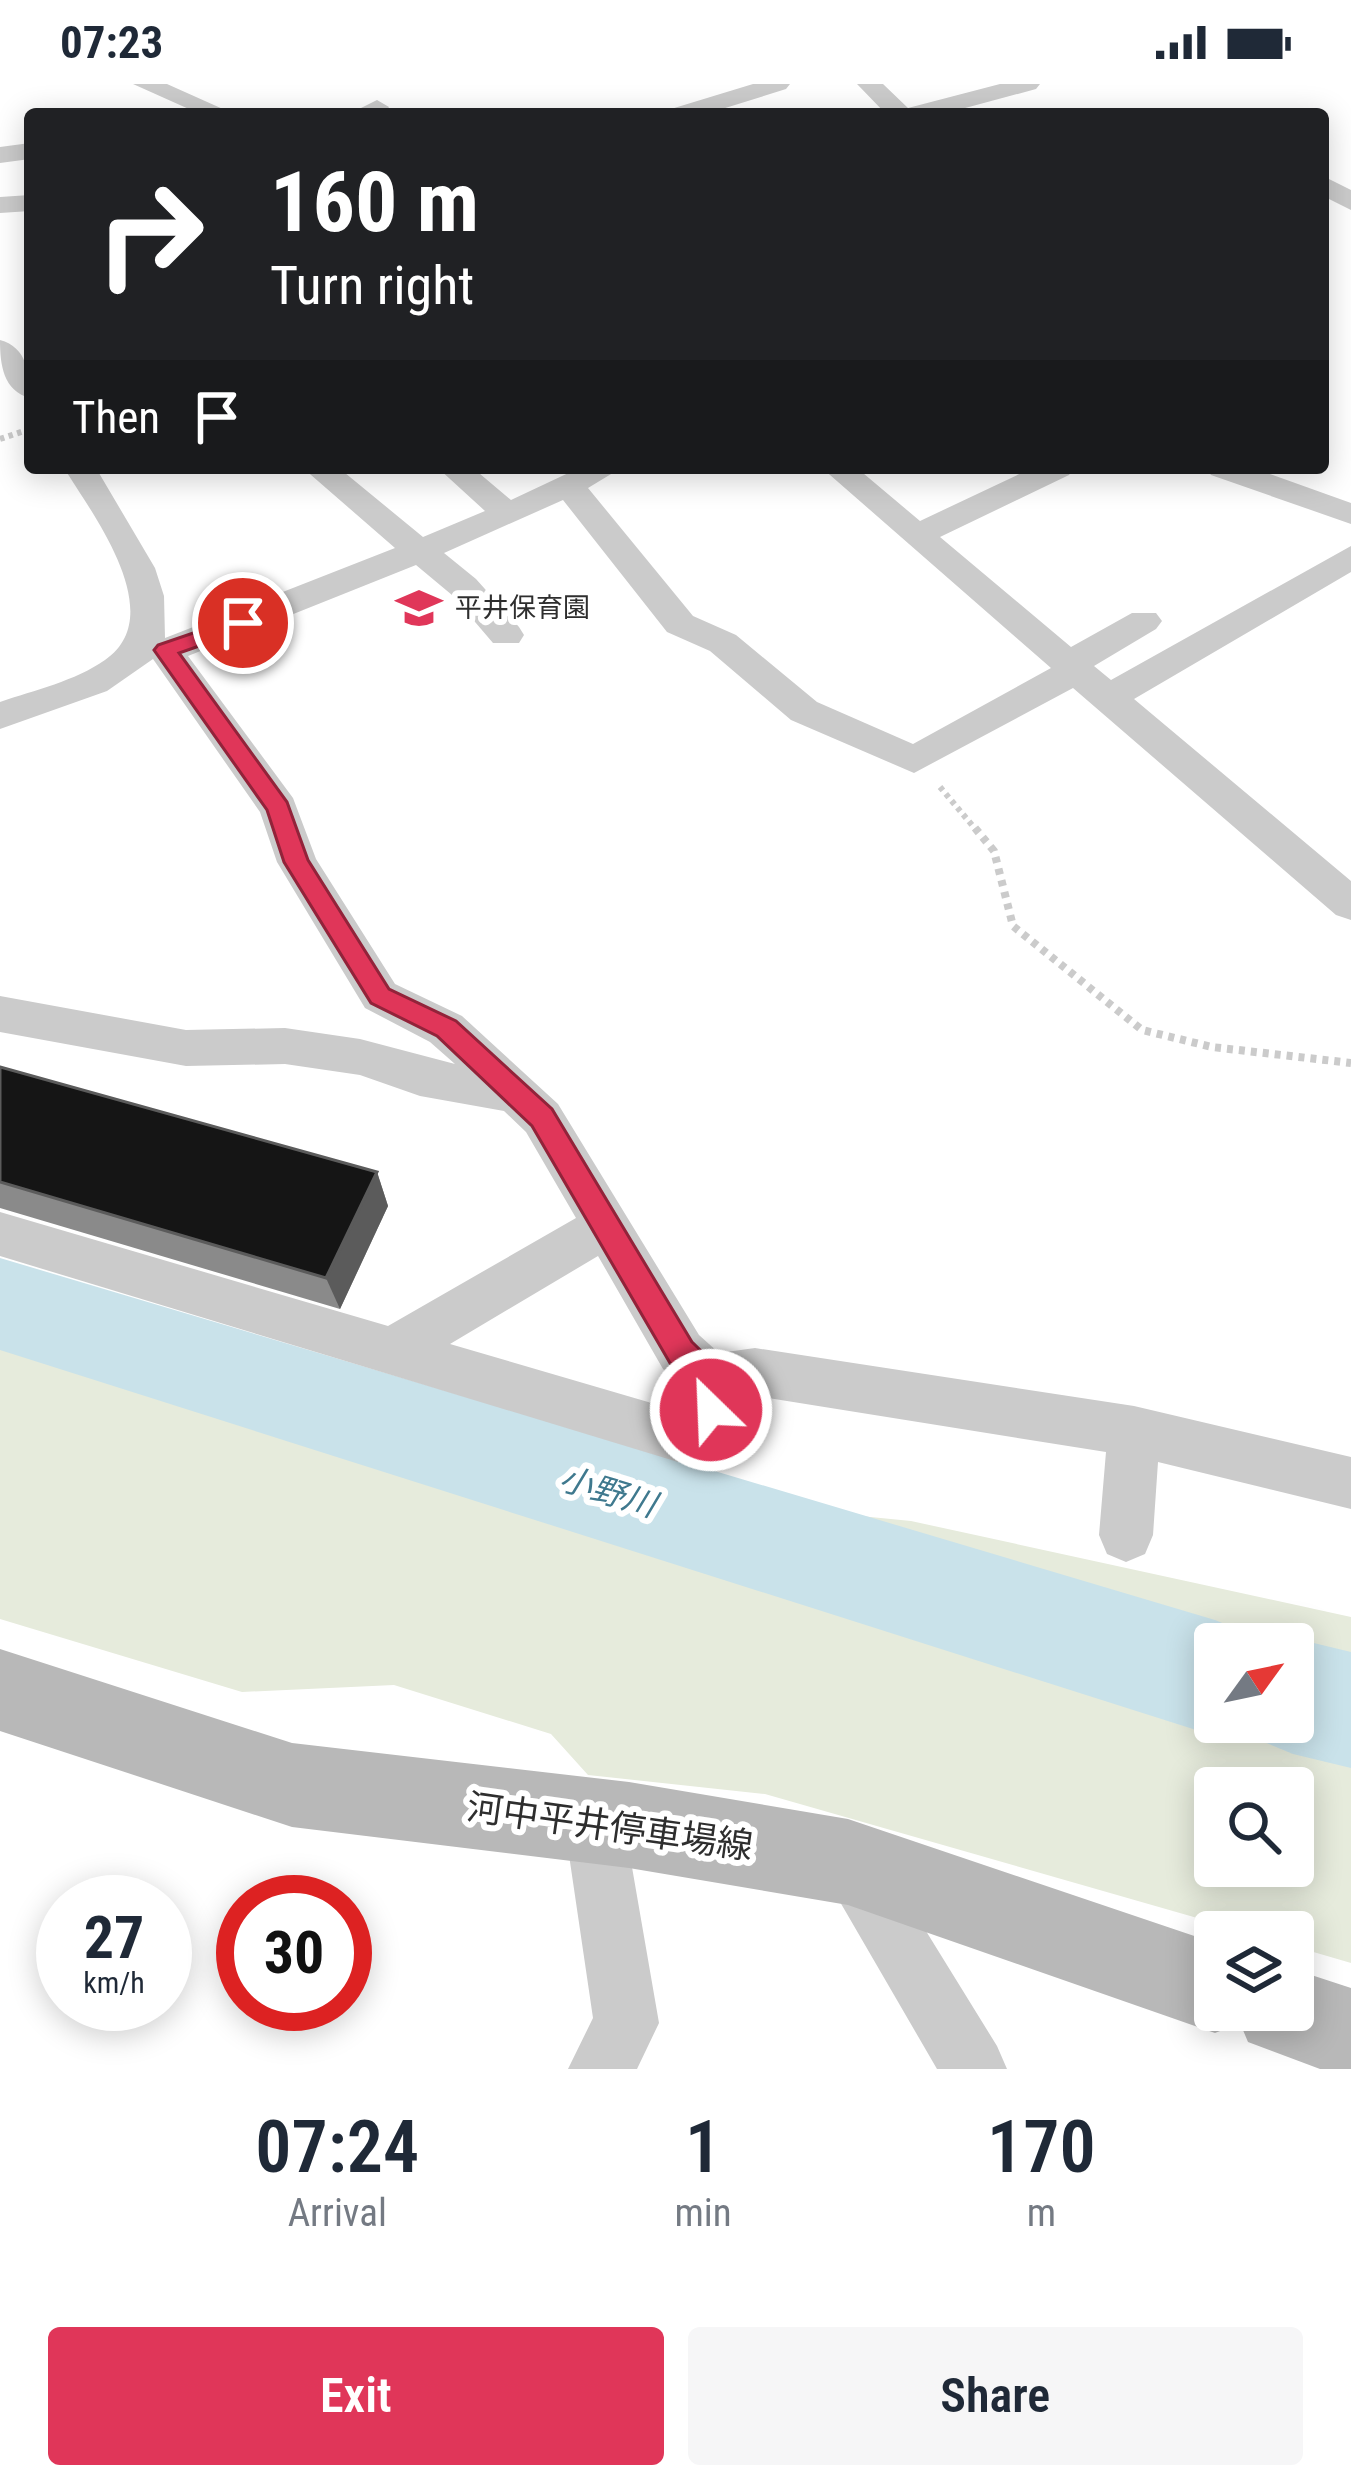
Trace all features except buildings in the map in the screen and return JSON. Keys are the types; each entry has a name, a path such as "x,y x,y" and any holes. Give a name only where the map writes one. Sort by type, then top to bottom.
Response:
{"main road":[{"name":"河中平井停車場線","path":"0,1690 292,1785 594,1821 848,1862 1194,1981"},
{"path":"1314,2022 1351,2035"}],"street":[{"path":"135,88 189,84"},
{"path":"690,108 719,90 778,84"},
{"path":"870,84 894,108"},
{"path":"938,108 1028,84"},
{"path":"135,88 202,108"},
{"path":"1329,192 1349,219"},
{"path":"0,349 24,381"},
{"path":"0,1234 678,1436 711,1410 710,1379 681,1352 542,1118 446,1029 380,996 297,862 278,808 155,648 144,585 120,533 84,474"},
{"path":"326,474 464,587 506,634"},
{"path":"461,474 508,514"},
{"path":"0,716 100,678 155,648 200,641 508,514 591,474"},
{"path":"845,474 1351,904"},
{"path":"917,535 1045,474"},
{"path":"1239,474 1351,514"},
{"path":"568,485 680,624 745,658 804,711 914,760 1144,621"},
{"path":"1108,698 1351,556"},
{"path":"0,1014 186,1048 284,1046 360,1057 419,1077 515,1094"},
{"path":"392,1351 606,1226"},
{"path":"710,1379 755,1372 1133,1431 1351,1483"},
{"path":"1126,1534 1133,1431"},
{"path":"594,1821 626,2023 601,2069"},
{"path":"848,1862 974,2069"}],"path":[{"path":"914,760 980,829 994,851 1000,890 1013,926 1142,1030 1211,1047 1351,1063"}],"shaded area":[{"path":"0,1278 197,1334 575,1453 709,1501 911,1521 1351,1617 1351,1963 1314,1952 1314,1911 1194,1911 1194,1917 765,1794 588,1775 551,1734 394,1685 242,1692 0,1619"}],"waterway":[{"name":"小野川","path":"0,1304 1194,1672"},
{"name":"小野川","path":"1314,1701 1351,1710"}],"place":[{"name":"平井保育園","path":"419,608"}],"route":[{"path":"243,623 165,650 278,808 297,862 380,996 446,1029 542,1118 681,1352 710,1379 711,1410"}]}
